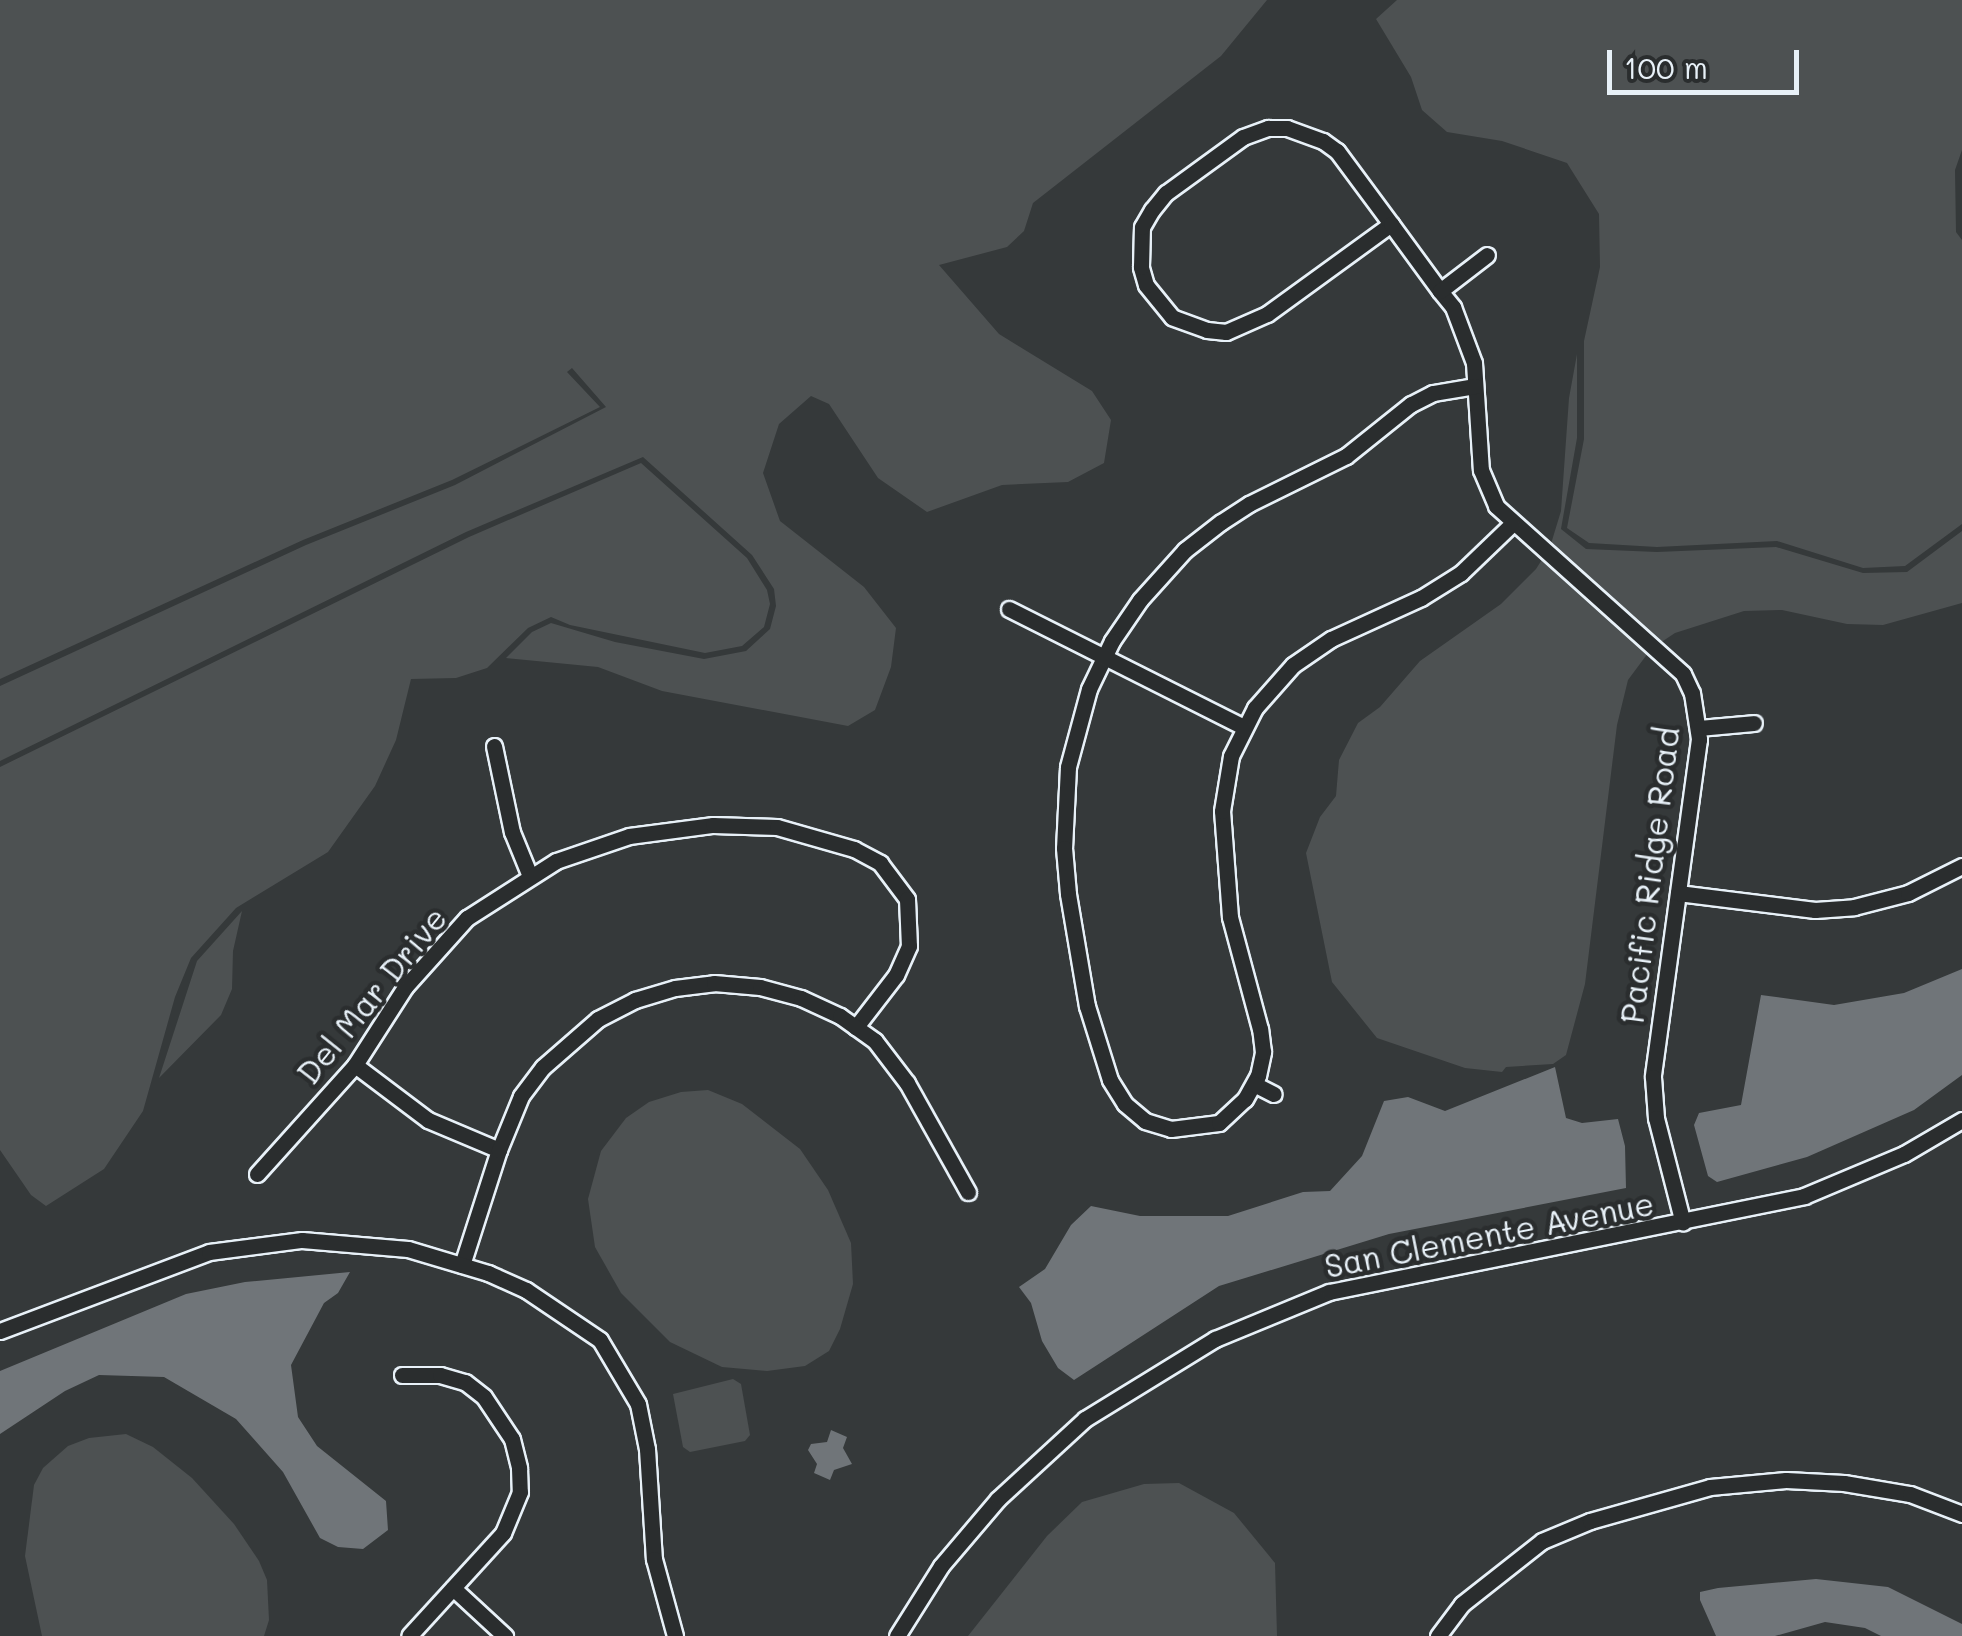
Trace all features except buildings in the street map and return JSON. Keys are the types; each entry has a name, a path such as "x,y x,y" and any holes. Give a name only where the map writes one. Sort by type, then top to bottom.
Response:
{"street":[{"name":"Pacific Ridge Road","path":"1391,224 1266,314 1226,332 1207,330 1172,317 1146,284 1141,267 1142,227 1166,192 1244,137 1268,128 1306,132 1337,151 1391,224 1440,291 1468,342 1482,470 1496,506 1664,654 1692,693 1698,728 1653,1077 1659,1130 1683,1223"},
{"path":"1440,291 1487,256"},
{"path":"1475,386 1433,393 1412,404 1346,456 1220,522 1161,575 1104,657 1089,688 1068,767 1064,848 1087,1006 1110,1080 1125,1104 1145,1120 1172,1129 1219,1123 1245,1099 1254,1084 1263,1052 1230,917 1222,811 1231,756 1244,727 1265,695 1294,665 1330,639 1421,598 1462,572 1512,524"},
{"path":"1008,609 1244,727"},
{"path":"1698,728 1754,723"},
{"path":"494,746 512,832 530,876"},
{"name":"Del Mar Drive","path":"257,1174 355,1064 405,987 466,918 556,861 628,836 713,824 777,827 854,849 880,863 896,880 906,899 909,946 896,975 856,1027"},
{"path":"1678,893 1799,908 1854,908 1908,893 1962,866"},
{"path":"462,1265 499,1150 522,1096 542,1067 583,1030 635,1000 714,983 760,986 801,998 875,1041 908,1084 968,1192"},
{"path":"355,1064 428,1120 499,1150"},
{"path":"1254,1084 1274,1094"},
{"name":"San Clemente Avenue","path":"897,1636 942,1566 1010,1488 1085,1419 1216,1339 1329,1292 1804,1196 1904,1154 1962,1120"},
{"path":"0,1331 149,1272 209,1252 254,1245 358,1242 408,1250 462,1265 526,1290 567,1314 600,1340 628,1380 638,1404 647,1449 654,1559 675,1636"},
{"path":"402,1375 452,1378 484,1397 512,1439 520,1468 520,1492 502,1533 409,1636"},
{"path":"1438,1636 1482,1585 1542,1541 1590,1521 1710,1487 1786,1480 1844,1482 1910,1494 1962,1514"},
{"path":"453,1588 505,1636"}],"shaded area":[{"path":"0,0 1267,0 1221,56 1033,203 1024,231 1007,247 939,265 999,334 1092,391 1111,420 1104,463 1068,482 1002,485 927,512 878,478 829,404 811,396 779,424 763,473 780,521 864,587 896,628 891,667 875,710 848,726 662,691 598,667 506,658 532,632 551,623 615,642 704,659 746,651 770,629 776,606 774,589 752,555 643,457 466,532 0,761 0,686 306,545 455,485 606,407 572,368 567,372 600,407 452,480 303,540 0,679"},
{"path":"1397,0 1962,0 1962,150 1955,170 1956,232 1962,240 1962,524 1905,566 1863,568 1777,541 1657,547 1589,543 1567,528 1584,439 1584,341 1600,267 1599,214 1567,163 1502,141 1447,132 1422,110 1411,77 1376,19"},
{"path":"1577,354 1577,438 1561,529 1586,549 1657,552 1776,547 1863,573 1907,572 1962,531 1962,603 1883,625 1847,624 1782,610 1744,611 1675,633 1651,649 1628,680 1617,725 1585,984 1566,1055 1553,1064 1506,1067 1502,1072 1465,1068 1377,1038 1332,982 1306,853 1320,817 1336,796 1339,760 1358,723 1380,707 1420,661 1501,604 1536,569 1550,547 1561,511 1569,398"},
{"path":"641,463 747,558 767,590 770,604 764,627 742,646 705,653 570,625 551,617 528,628 487,668 456,678 411,679 396,740 375,786 328,852 236,908 191,958 175,997 143,1111 104,1169 46,1206 31,1195 0,1150 0,767 469,537"},
{"path":"242,911 233,951 232,989 221,1015 159,1078 197,961"},
{"path":"1962,969 1962,1075 1914,1110 1807,1157 1717,1182 1708,1176 1694,1125 1699,1113 1741,1105 1761,995 1834,1005 1904,993"},
{"path":"1555,1067 1566,1118 1582,1123 1618,1119 1625,1146 1626,1188 1389,1234 1219,1286 1074,1380 1058,1368 1042,1341 1031,1303 1019,1287 1045,1269 1071,1225 1091,1206 1140,1216 1228,1216 1303,1192 1330,1191 1362,1156 1384,1101 1408,1097 1445,1111"},
{"path":"708,1090 742,1104 800,1149 828,1190 851,1243 853,1284 840,1329 829,1351 805,1366 767,1371 722,1367 670,1342 621,1293 595,1247 588,1199 601,1151 626,1118 649,1102 681,1092"},
{"path":"350,1272 338,1293 324,1303 291,1365 298,1417 317,1446 386,1501 388,1530 363,1549 338,1547 320,1538 283,1472 236,1419 164,1377 99,1375 65,1391 0,1434 0,1371 186,1294 245,1282"},
{"path":"733,1379 741,1384 750,1435 745,1441 690,1452 683,1447 673,1394"},
{"path":"831,1430 847,1437 843,1448 852,1464 834,1470 830,1480 814,1473 817,1464 808,1450 811,1444 827,1442"},
{"path":"126,1434 153,1447 192,1478 234,1524 267,1580 269,1620 264,1636 42,1636 25,1556 34,1485 43,1468 68,1446 89,1438"},
{"path":"1179,1483 1234,1513 1275,1563 1277,1636 968,1636 1047,1536 1082,1502 1144,1484"},
{"path":"1816,1579 1888,1587 1962,1624 1962,1636 1881,1636 1865,1628 1825,1622 1775,1636 1716,1636 1700,1600 1700,1592 1718,1588"}]}
